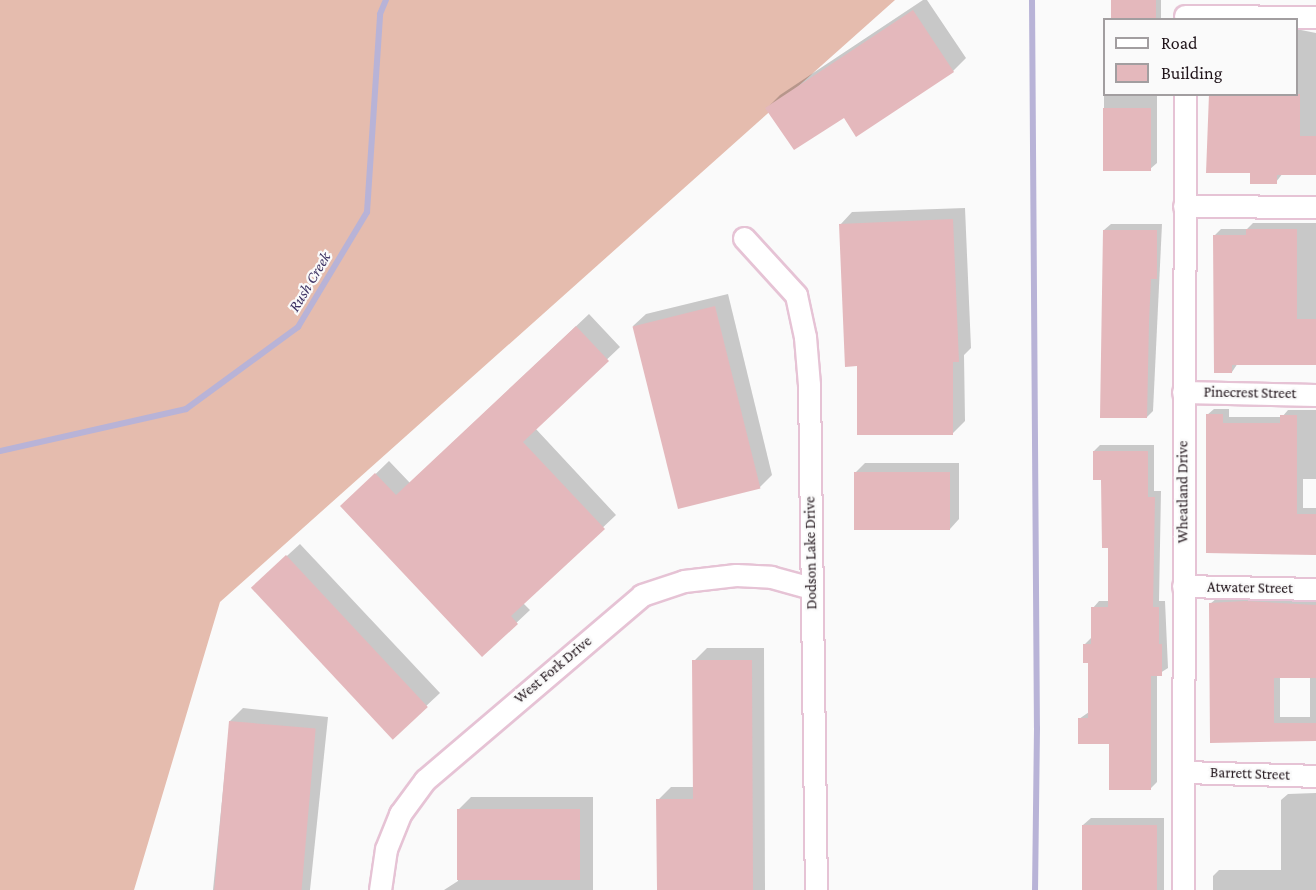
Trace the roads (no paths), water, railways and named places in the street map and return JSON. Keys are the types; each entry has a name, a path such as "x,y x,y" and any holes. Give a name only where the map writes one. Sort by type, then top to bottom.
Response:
{"street":[{"path":"1185,12 1316,17"},
{"name":"Wheatland Drive","path":"1183,890 1185,96"},
{"path":"1184,206 1316,207"},
{"name":"Dodson Lake Drive","path":"744,238 796,295 805,337 809,385 816,890"},
{"name":"Pinecrest Street","path":"1183,392 1316,395"},
{"name":"West Fork Drive","path":"380,890 386,849 400,814 425,780 642,595 684,580 736,575 771,577 811,588"},
{"name":"Atwater Street","path":"1183,586 1316,589"},
{"name":"Barrett Street","path":"1184,772 1316,776"}],"waterway":[{"name":"Rush Creek","path":"0,451 186,409 298,327 367,212 380,14 386,0"},
{"path":"1032,0 1037,728 1035,890"}]}
